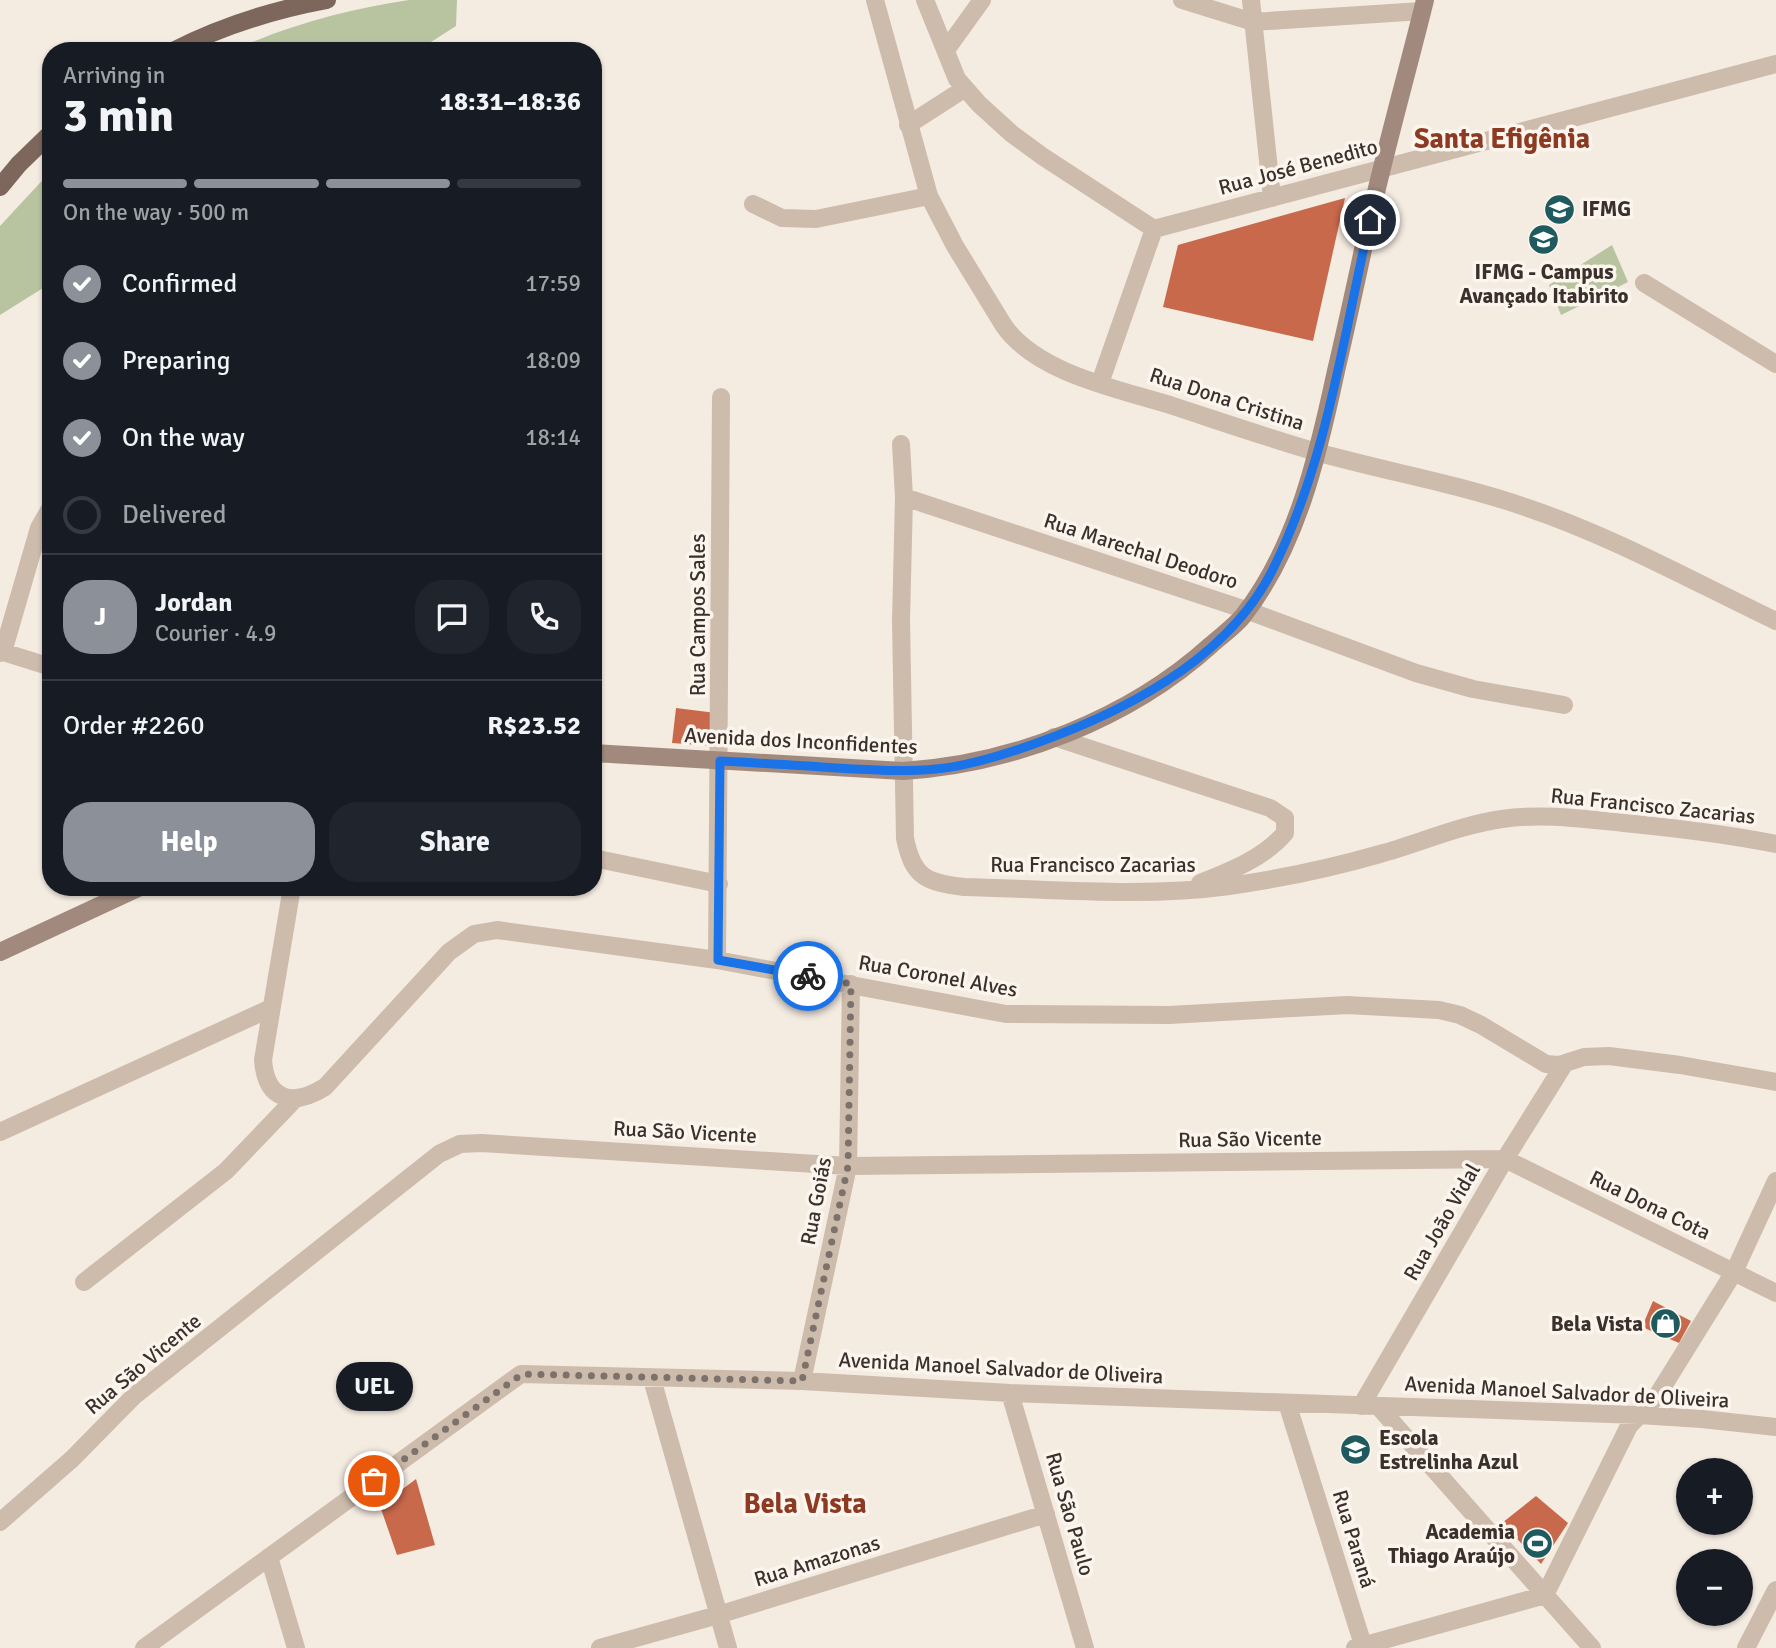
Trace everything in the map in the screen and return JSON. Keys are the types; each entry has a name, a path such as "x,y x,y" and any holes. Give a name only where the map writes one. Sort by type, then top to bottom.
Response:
{"main road":[{"path":"191,42 246,20 327,0"},
{"name":"Avenida dos Inconfidentes","path":"602,754 903,771 939,769 973,762 1054,737 1131,704 1184,669 1242,617 1271,573 1296,516 1318,452 1381,168 1423,5"},
{"path":"0,187 42,142"},
{"path":"0,952 121,896"}],"street":[{"name":"Rua Dona Cristina","path":"875,0 929,196 955,246 1013,338 1039,358 1100,383 1318,452 1523,506 1613,543 1776,621"},
{"path":"925,0 957,79 964,89 1012,134 1154,229 1100,383"},
{"path":"946,50 982,0"},
{"path":"1182,0 1253,22 1423,5"},
{"path":"1251,0 1272,198"},
{"name":"Rua José Benedito","path":"1154,229 1776,64"},
{"path":"908,125 964,89"},
{"path":"753,204 782,218 816,219 929,196"},
{"path":"1644,283 1776,364"},
{"name":"Rua Campos Sales","path":"718,960 722,397"},
{"name":"Rua Francisco Zacarias","path":"901,444 904,497 901,621 903,771 907,847 916,870 926,879 939,884 964,887 1141,892 1229,886 1378,855 1482,822 1519,817 1565,817 1615,822 1742,837 1776,844"},
{"name":"Rua Marechal Deodoro","path":"904,497 1247,610 1416,673 1473,689 1564,705"},
{"path":"42,523 2,653 42,664"},
{"path":"1054,737 1270,808 1285,818 1285,833 1264,852 1240,866 1181,890"},
{"path":"602,860 719,884"},
{"path":"290,896 263,1060 264,1075 269,1086 278,1095 295,1099"},
{"name":"Rua Coronel Alves","path":"295,1099 325,1087 449,952 474,934 497,930 718,960 1006,1014 1169,1015 1347,1005 1439,1010 1460,1015 1481,1025 1540,1062 1552,1065 1593,1056 1642,1059 1776,1082"},
{"name":"Rua Goiás","path":"802,1381 848,1166 851,984"},
{"path":"0,1132 271,1008"},
{"name":"Rua João Vidal","path":"1370,1406 1504,1159 1565,1063"},
{"path":"84,1282 226,1171 295,1099"},
{"name":"Rua São Vicente","path":"0,1522 72,1459 134,1396 439,1154 460,1144 848,1166 1504,1159"},
{"name":"Rua Dona Cota","path":"1504,1159 1776,1293"},
{"path":"1361,1647 1545,1595 1629,1426 1657,1396 1734,1272 1776,1181"},
{"name":"Avenida Manoel Salvador de Oliveira","path":"144,1648 522,1374 802,1381 1010,1392 1639,1415 1776,1427"},
{"path":"652,1379 728,1648"},
{"name":"Rua São Paulo","path":"1010,1392 1085,1648"},
{"name":"Rua Paraná","path":"1287,1403 1361,1647"},
{"path":"1370,1406 1592,1648"},
{"name":"Rua Amazonas","path":"600,1648 719,1615 1046,1514"},
{"path":"270,1557 296,1648"},
{"path":"1746,1648 1776,1590"}],"green space":[{"path":"409,0 457,0 456,26 431,42 254,42 319,19"},
{"path":"42,181 42,289 0,315 0,226"},
{"path":"1612,245 1628,282 1561,315 1549,285"}],"building":[{"path":"1345,198 1313,341 1163,307 1178,245"},
{"path":"676,708 716,713 713,746 672,743"},
{"name":"Bela Vista","path":"1653,1301 1691,1321 1679,1343 1642,1327"},
{"path":"416,1479 435,1545 397,1555 380,1506"},
{"name":"Academia Thiago Araújo","path":"1536,1496 1568,1523 1541,1564 1502,1523"}],"way so far":[{"path":"374,1481 522,1374 802,1381 848,1166 850,1088 851,984 808,976"}],"place":[{"name":"IFMG","path":"1559,209"},
{"name":"IFMG - Campus Avançado Itabirito","path":"1544,240"},
{"name":"Bela Vista","path":"1666,1324"},
{"name":"Escola Estrelinha Azul","path":"1356,1450"},
{"name":"UEL","path":"374,1481"},
{"name":"Academia Thiago Araújo","path":"1538,1544"}],"district":[{"name":"Santa Efigênia","path":"1502,139"},
{"name":"Bela Vista","path":"805,1504"}],"route":[{"path":"808,976 718,960 720,761 903,771 939,769 1020,749 1091,723 1131,704 1184,669 1242,617 1271,573 1296,516 1318,452 1370,220"}]}
